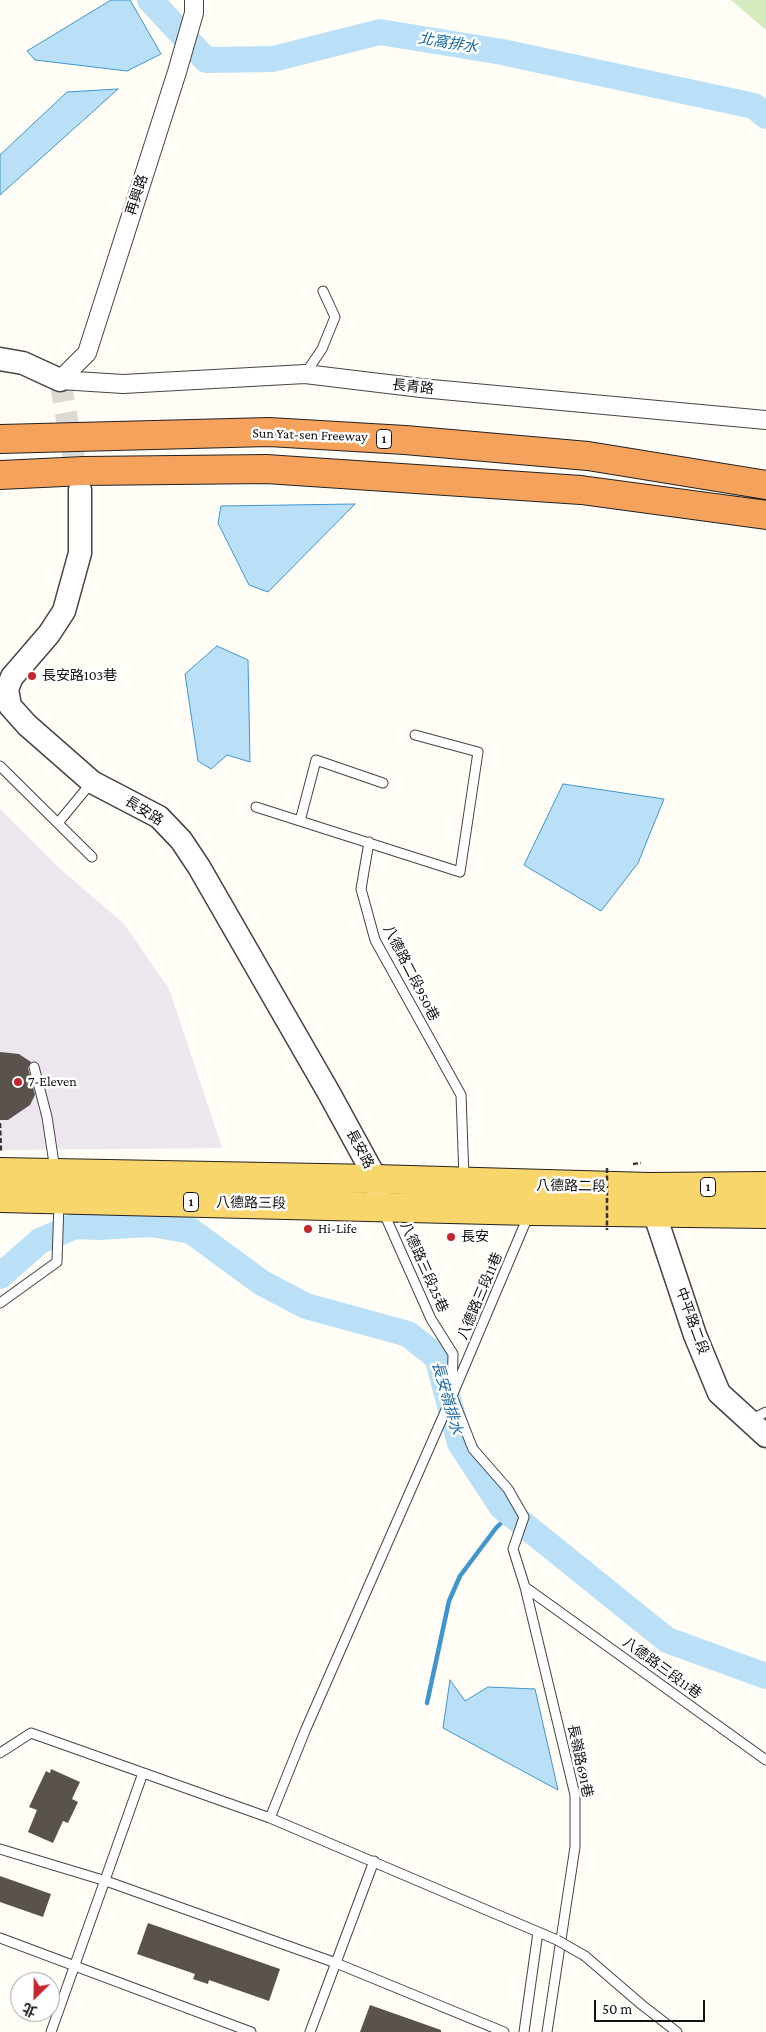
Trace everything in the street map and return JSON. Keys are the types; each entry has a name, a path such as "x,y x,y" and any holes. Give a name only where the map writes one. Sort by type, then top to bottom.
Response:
{"highway":[{"name":"Sun Yat-sen Freeway","path":"0,439 269,432 395,439 588,456 766,485"},
{"path":"0,475 84,471 266,469 581,490 766,515"}],"main road":[{"name":"八德路二段","path":"376,1179 464,1182 535,1198"},
{"name":"八德路三段","path":"58,1186 376,1179"},
{"name":"八德路三段","path":"0,1181 381,1206"},
{"name":"八德路二段","path":"652,1200 766,1186"},
{"name":"八德路二段","path":"381,1206 535,1198 652,1200 766,1214"}],"street":[{"name":"再興路","path":"60,380 87,353 177,72 194,6"},
{"path":"0,359 23,363 60,380"},
{"name":"長青路","path":"60,380 123,384 304,374 421,388 766,420"},
{"name":"長安路","path":"80,490 80,553 64,612 49,634 3,685 10,706 27,725 92,782 159,817 181,840 228,917 376,1179 381,1206"},
{"name":"中平路二段","path":"652,1200 695,1334 719,1393 758,1416 766,1436"}],"lane":[{"path":"304,374 322,348 335,317 322,291"},
{"path":"256,807 460,872 478,752 415,735"},
{"path":"300,821 316,760 383,783"},
{"path":"0,766 92,856"},
{"path":"58,824 92,782"},
{"name":"八德路二段950巷","path":"369,842 361,890 375,940 461,1094 464,1182"},
{"path":"0,1303 57,1262 58,1186 47,1116 34,1067"},
{"name":"八德路三段11巷","path":"270,1818 305,1731 452,1396 535,1198"},
{"name":"八德路三段25巷","path":"381,1206 431,1319 453,1354 452,1396"},
{"path":"452,1396 473,1449 508,1489 524,1517 513,1549 524,1587"},
{"name":"八德路三段11巷","path":"524,1587 766,1760"},
{"name":"長嶺路691巷","path":"524,1587 575,1795 576,1846 547,2032"},
{"path":"0,1753 31,1733 270,1818 557,1940 585,1956 677,2032"},
{"path":"51,2032 143,1773"},
{"path":"0,1848 106,1881 336,1963 504,2032"},
{"path":"310,2032 374,1861"},
{"path":"524,2032 538,1932"},
{"path":"0,1938 251,2032"}],"path":[{"path":"0,1123 0,1181"},
{"path":"607,1168 607,1230"}],"shaded area":[{"path":"0,809 57,866 124,924 169,989 222,1148 0,1150"}],"green space":[{"path":"731,0 766,0 766,30"}],"water":[{"path":"111,0 130,0 161,54 127,71 35,60 27,51"},
{"path":"118,89 0,195 0,155 67,92"},
{"path":"355,504 268,592 249,585 218,523 221,506"},
{"path":"217,646 248,660 250,762 227,755 211,769 198,761 185,674"},
{"path":"563,784 664,799 638,863 601,911 524,865"},
{"path":"450,1680 465,1701 488,1687 535,1689 558,1790 443,1728"}],"building":[{"name":"7-Eleven","path":"0,1052 19,1054 31,1062 28,1068 35,1095 30,1105 8,1120 0,1120"},
{"path":"51,1769 80,1782 72,1799 78,1802 68,1823 63,1821 53,1843 28,1832 37,1810 29,1807 46,1771 50,1773"},
{"path":"0,1876 51,1894 43,1917 0,1902"},
{"path":"148,1923 280,1969 269,2001 209,1980 208,1984 193,1979 195,1974 137,1954"},
{"path":"370,2005 441,2030 441,2032 360,2032"}],"waterway":[{"name":"北窩排水","path":"150,0 206,60 273,59 380,32 502,52 754,106 766,116"},
{"name":"長安嶺排水","path":"0,1276 40,1241 75,1226 98,1227 152,1224 191,1231 262,1283 306,1306 408,1334 437,1357 460,1443 502,1507 667,1640 766,1676"},
{"path":"427,1703 449,1601 460,1576 496,1528 518,1506"}],"tunnel":[{"path":"60,380 79,487"}],"place":[{"name":"長安路103巷","path":"32,676"},
{"name":"7-Eleven","path":"18,1082"},
{"name":"Hi-Life","path":"308,1229"},
{"name":"長安","path":"451,1237"}]}
